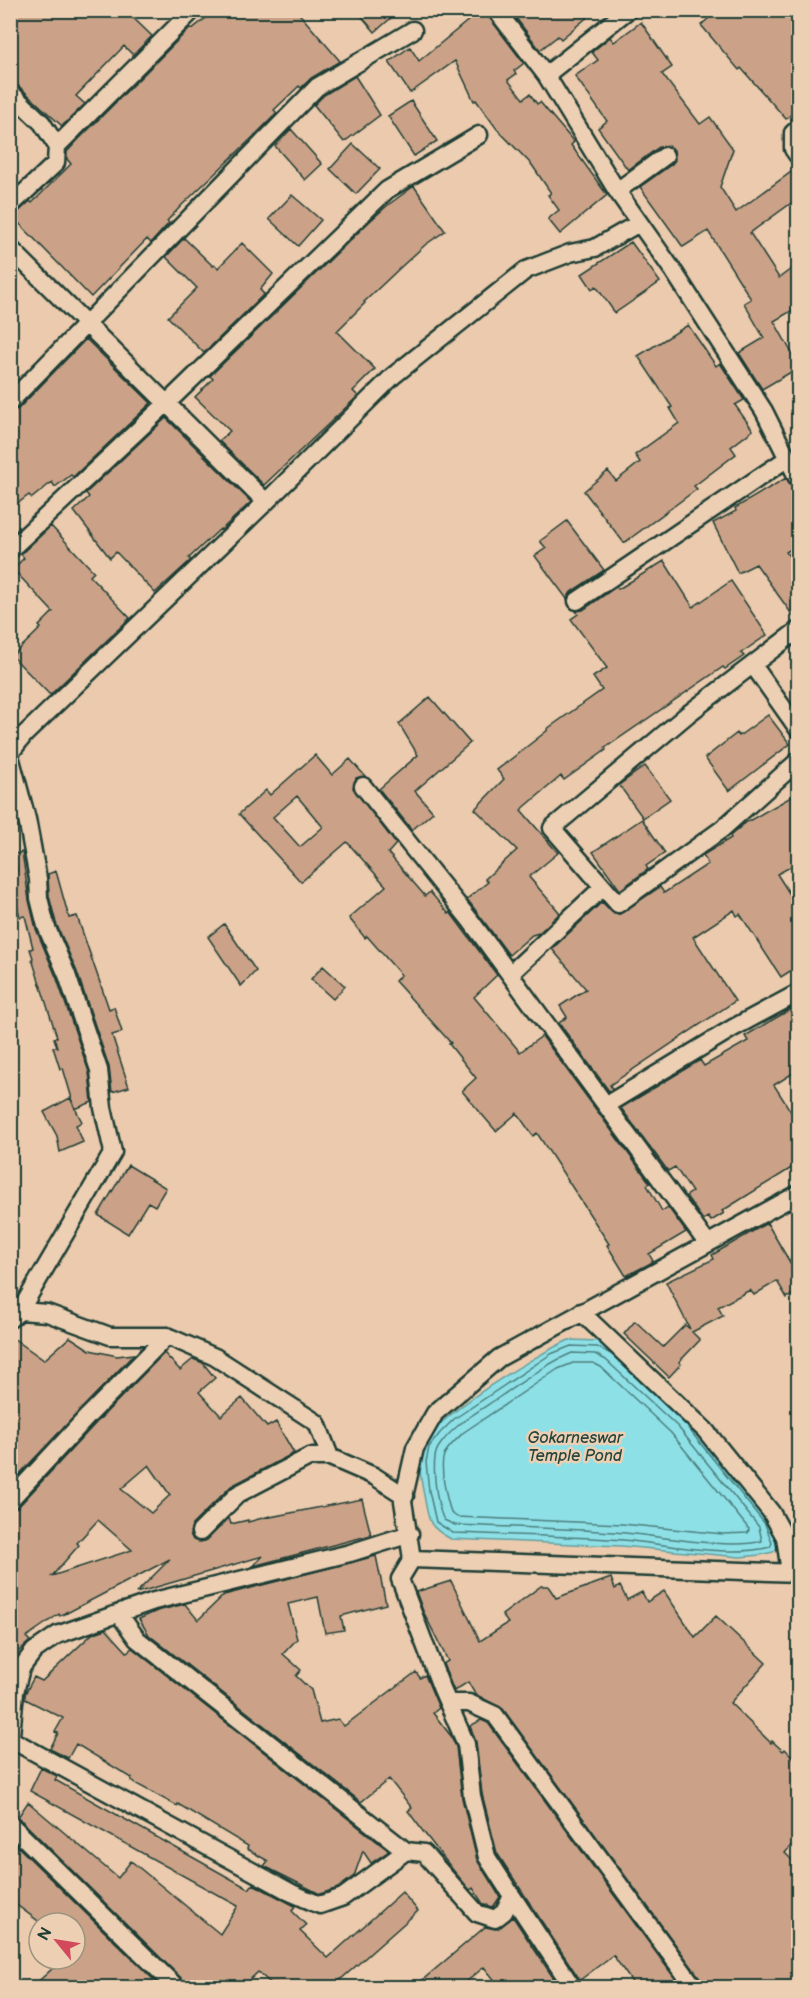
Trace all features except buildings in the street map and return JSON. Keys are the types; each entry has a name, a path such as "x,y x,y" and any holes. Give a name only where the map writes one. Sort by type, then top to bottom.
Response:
{"street":[{"path":"57,146 193,10"},
{"path":"496,10 546,75 617,191 764,411 798,479"},
{"path":"546,75 628,10"},
{"path":"10,402 317,87 413,30"},
{"path":"10,92 42,123 57,146 56,163 10,206"},
{"path":"798,129 794,133 793,148 798,156"},
{"path":"10,550 167,403 387,190 478,135"},
{"path":"617,191 665,156"},
{"path":"15,1315 113,1152 103,1108 99,1070 67,975 46,926 12,750 24,735 393,376 526,270 570,254 595,248 639,223"},
{"path":"10,248 266,502"},
{"path":"577,601 788,458"},
{"path":"798,630 688,714 552,828 618,904 722,829 798,761"},
{"path":"753,665 798,729"},
{"path":"363,786 470,920 707,1243"},
{"path":"510,974 603,887"},
{"path":"606,1105 733,1028 798,993"},
{"path":"573,1988 487,1857 472,1796 466,1744 400,1580 412,1559 404,1501 415,1448 435,1413 499,1358 798,1194"},
{"path":"15,1315 47,1312 110,1336 167,1336 215,1357 317,1423 330,1457"},
{"path":"412,1559 794,1573 785,1537 771,1512 705,1430 581,1312"},
{"path":"10,1500 167,1336"},
{"path":"200,1532 238,1494 309,1457 330,1457 374,1476 405,1496"},
{"path":"406,1851 343,1897 320,1905 292,1893 11,1743 15,1692 21,1668 34,1651 57,1635 154,1600 350,1552 410,1534"},
{"path":"123,1611 124,1621 137,1639 406,1851 424,1853 477,1913 495,1919 504,1912 512,1896"},
{"path":"448,1703 469,1703 495,1715 695,1988"},
{"path":"10,1824 177,1988"}],"water":[{"name":"Gokarneswar Temple Pond","path":"569,1340 599,1341 614,1349 687,1417 771,1521 778,1543 773,1552 740,1557 621,1546 451,1539 433,1526 427,1511 420,1464 423,1446 431,1433 489,1387"}]}
